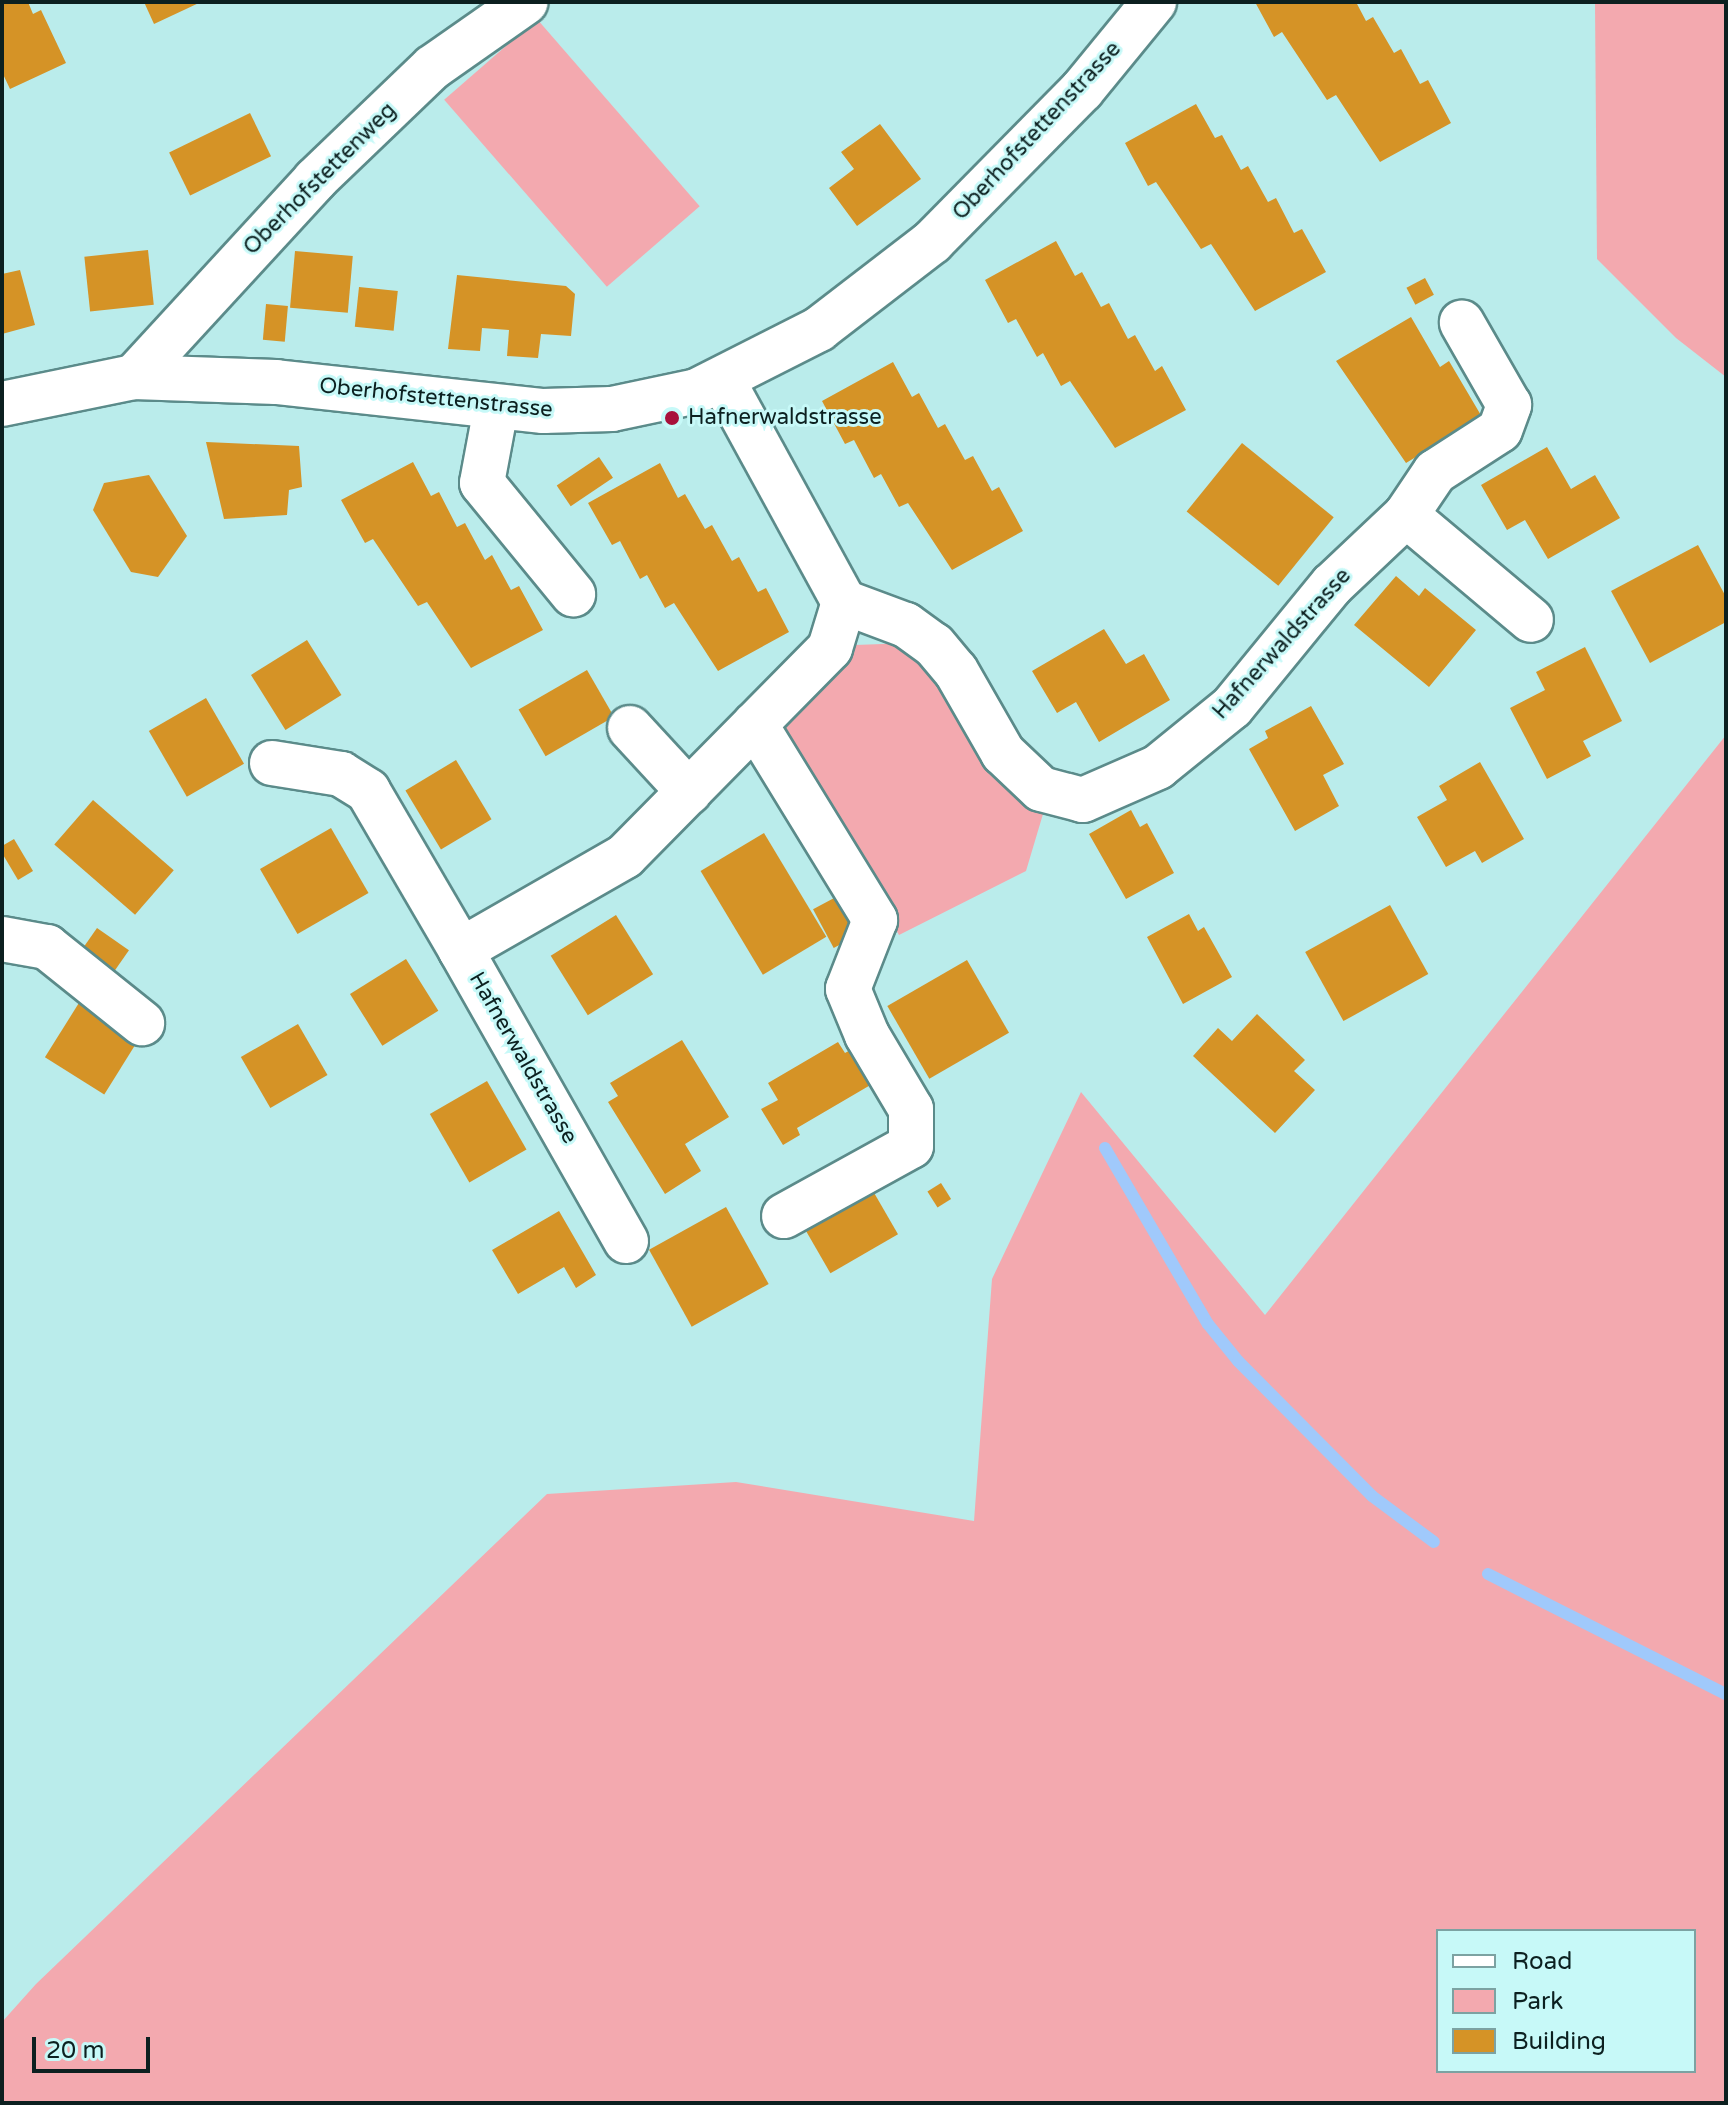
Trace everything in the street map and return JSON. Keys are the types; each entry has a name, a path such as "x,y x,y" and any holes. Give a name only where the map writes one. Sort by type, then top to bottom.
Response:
{"street":[{"name":"Oberhofstettenweg","path":"134,377 326,170 433,67 526,2"},
{"name":"Oberhofstettenstrasse","path":"2,404 134,377 276,382 496,408 612,409 673,398 723,381 819,329 932,242 1082,90 1154,2"},
{"name":"Hafnerwaldstrasse","path":"626,1241 461,950 625,856 830,648 844,602 906,625 934,645 956,671 1003,753 1041,789 1083,800 1158,767 1232,707 1332,585 1406,515 1435,472 1500,430 1509,405 1462,323"},
{"path":"723,381 844,602"},
{"path":"496,408 482,483 573,594"},
{"path":"1406,515 1531,620"},
{"path":"755,724 875,920 848,989 867,1035 911,1109 911,1146 784,1216"},
{"path":"630,728 689,792"},
{"path":"272,763 341,774 368,791 461,950"},
{"path":"2,937 47,947 142,1023"}],"green space":[{"path":"1595,2 1726,2 1726,377 1676,338 1597,259"},
{"path":"537,19 700,206 607,287 444,100"},
{"path":"910,643 935,667 989,762 1043,814 1026,871 899,935 782,733 798,701 855,645"},
{"path":"1726,735 1726,2103 2,2103 2,2022 36,1984 547,1494 736,1482 974,1521 992,1279 1081,1092 1265,1315"}],"building":[{"path":"2,2 28,2 33,14 41,10 66,63 10,89 2,72"},
{"path":"144,2 201,2 154,24"},
{"path":"1255,2 1356,2 1366,21 1373,17 1394,53 1401,49 1420,84 1428,80 1451,123 1380,162 1336,95 1327,100 1282,32 1274,37"},
{"path":"1196,104 1215,138 1222,135 1241,170 1248,166 1268,202 1276,198 1294,233 1302,229 1326,272 1255,311 1211,244 1201,249 1156,182 1148,186 1125,143"},
{"path":"250,113 271,156 190,196 169,152"},
{"path":"880,124 921,179 857,226 829,188 854,169 841,152"},
{"path":"1056,241 1075,276 1082,272 1101,307 1109,303 1128,339 1135,335 1155,371 1162,366 1186,410 1115,448 1070,381 1061,386 1043,353 1037,357 1016,319 1008,323 985,280"},
{"path":"148,250 154,305 90,311 84,257"},
{"path":"295,251 353,256 348,313 290,308"},
{"path":"20,270 35,325 2,334 2,274"},
{"path":"457,275 566,286 575,294 571,336 541,334 538,358 507,356 509,330 482,328 480,351 448,349"},
{"path":"1425,278 1434,295 1415,305 1406,288"},
{"path":"359,287 398,291 394,331 355,327"},
{"path":"266,304 288,306 285,342 263,340"},
{"path":"1411,317 1440,367 1449,361 1482,417 1406,463 1336,361"},
{"path":"893,362 912,397 919,393 938,428 945,424 965,460 973,456 992,491 999,487 1023,531 952,570 908,503 899,507 881,474 874,478 854,440 845,444 822,401"},
{"path":"206,442 299,446 302,487 289,490 287,515 224,519"},
{"path":"1242,443 1334,517 1278,586 1187,511"},
{"path":"1547,447 1571,489 1595,475 1620,518 1548,559 1525,520 1507,530 1481,485"},
{"path":"599,457 613,478 571,506 557,486"},
{"path":"413,462 431,496 439,492 457,527 465,523 485,560 492,555 511,590 519,586 543,630 471,668 427,602 418,606 373,539 365,543 341,500"},
{"path":"660,463 678,498 685,494 705,529 712,525 732,561 739,557 758,592 766,588 789,632 718,671 674,603 665,608 647,575 640,579 620,541 612,545 588,503"},
{"path":"149,475 187,536 158,577 131,572 93,510 104,483"},
{"path":"1698,545 1726,597 1726,622 1650,663 1611,591"},
{"path":"1396,576 1419,596 1425,588 1476,630 1429,687 1354,625"},
{"path":"1104,629 1126,664 1144,654 1170,700 1099,742 1076,702 1057,713 1032,671"},
{"path":"307,640 341,695 285,730 251,675"},
{"path":"1585,647 1622,721 1583,741 1591,756 1547,779 1510,708 1545,690 1536,672"},
{"path":"587,670 614,717 546,756 519,710"},
{"path":"206,698 244,764 187,797 149,731"},
{"path":"1311,706 1344,764 1323,775 1339,806 1295,831 1249,749 1268,738 1265,731"},
{"path":"456,760 492,819 441,850 405,790"},
{"path":"1480,762 1524,839 1482,863 1475,851 1446,867 1417,817 1447,800 1439,786"},
{"path":"93,800 174,870 135,915 54,845"},
{"path":"1131,810 1140,827 1147,823 1174,873 1126,899 1089,834"},
{"path":"331,828 369,893 297,934 260,869"},
{"path":"764,833 826,937 763,975 701,871"},
{"path":"14,839 33,871 18,880 2,853 2,846"},
{"path":"836,897 857,936 834,948 813,909"},
{"path":"1390,905 1428,974 1343,1021 1305,952"},
{"path":"1189,914 1198,931 1204,927 1232,977 1183,1004 1147,937"},
{"path":"616,915 653,974 588,1015 551,956"},
{"path":"97,928 129,950 109,979 77,957"},
{"path":"406,959 438,1011 382,1046 350,994"},
{"path":"967,960 1009,1033 929,1079 887,1006"},
{"path":"82,998 141,1035 104,1094 45,1057"},
{"path":"1257,1014 1305,1060 1294,1071 1315,1090 1275,1133 1193,1056 1218,1028 1232,1041"},
{"path":"298,1024 328,1075 270,1108 241,1057"},
{"path":"682,1040 729,1117 685,1144 701,1171 665,1194 608,1102 618,1096 610,1083"},
{"path":"838,1042 845,1053 859,1045 879,1080 797,1128 800,1135 783,1145 761,1109 778,1100 768,1083"},
{"path":"487,1081 526,1149 469,1182 430,1114"},
{"path":"941,1183 951,1199 937,1208 927,1191"},
{"path":"873,1191 898,1234 830,1273 805,1230"},
{"path":"726,1207 769,1284 692,1327 649,1250"},
{"path":"559,1211 596,1275 576,1288 564,1267 518,1294 492,1250"}],"waterway":[{"path":"1105,1148 1208,1324 1238,1361 1372,1496 1434,1542"},
{"path":"1488,1574 1726,1694"}],"place":[{"name":"Hafnerwaldstrasse","path":"672,418"}]}
